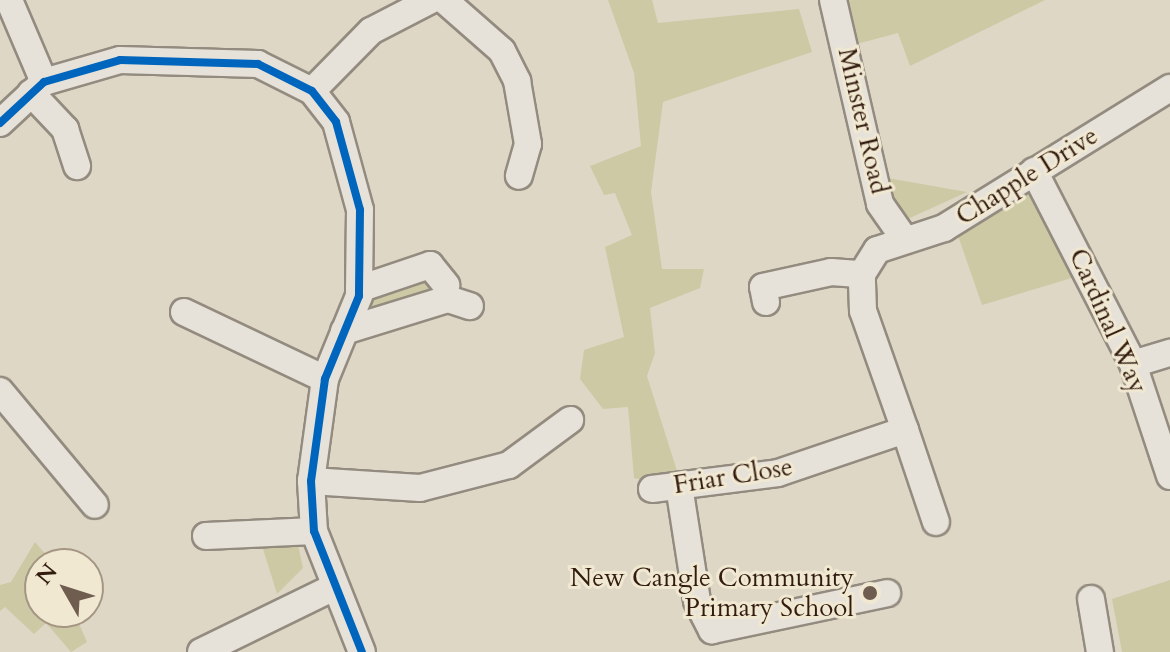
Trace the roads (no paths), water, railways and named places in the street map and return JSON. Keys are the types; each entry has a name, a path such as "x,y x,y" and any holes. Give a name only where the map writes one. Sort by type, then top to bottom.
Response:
{"street":[{"path":"9,0 37,87 65,129 77,166"},
{"path":"312,91 371,31 431,0"},
{"path":"444,0 502,51 517,81 528,144 519,176"},
{"name":"Minster Road","path":"833,0 880,204 902,236"},
{"path":"0,123 37,87 120,60 258,64 312,91 336,122 360,210 359,289 325,379 311,481 314,531 362,652"},
{"name":"Chapple Drive","path":"862,274 877,250 902,236 944,228 1170,88"},
{"name":"Cardinal Way","path":"1034,171 1133,364 1170,476"},
{"path":"359,289 430,265 446,285"},
{"path":"766,302 763,287 831,272 862,274 863,311 936,522"},
{"path":"344,331 448,299 470,306"},
{"path":"184,312 325,379"},
{"path":"1133,364 1170,353"},
{"path":"0,391 40,431 95,505"},
{"path":"311,481 420,488 509,465 570,420"},
{"name":"Friar Close","path":"652,489 778,473 905,430"},
{"path":"679,486 697,601 712,630 887,593"},
{"path":"206,536 314,531"},
{"path":"201,652 334,587"},
{"path":"1091,599 1100,652"}],"place":[{"name":"New Cangle Community Primary School","path":"870,593"}]}
